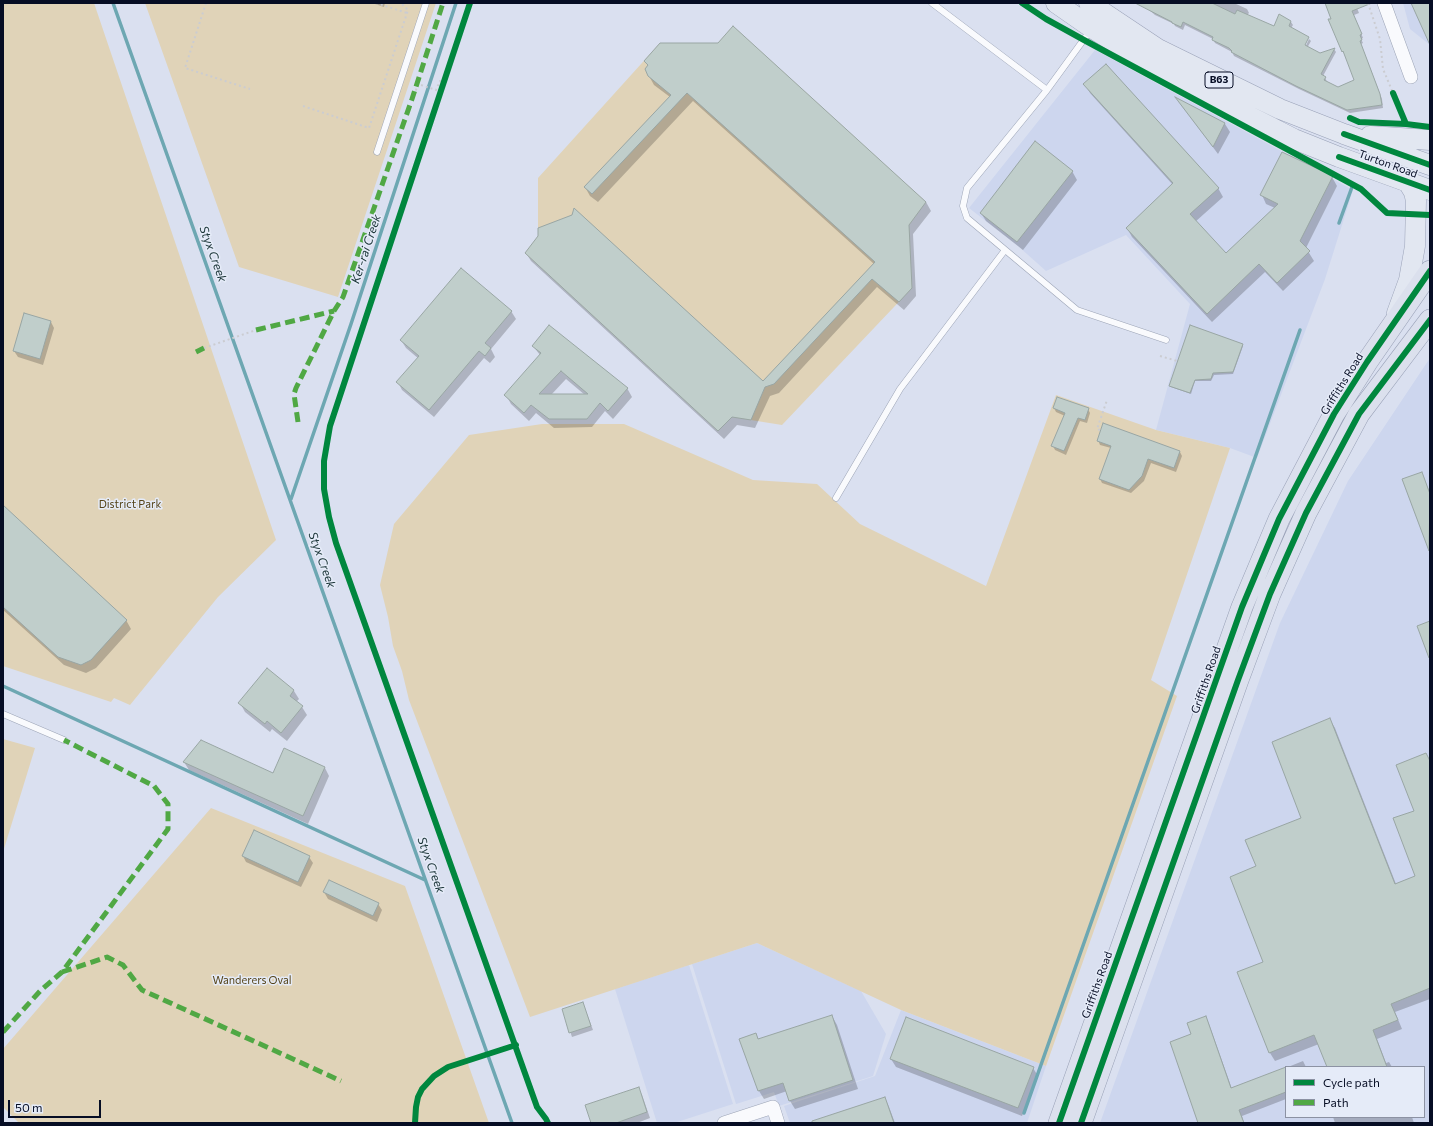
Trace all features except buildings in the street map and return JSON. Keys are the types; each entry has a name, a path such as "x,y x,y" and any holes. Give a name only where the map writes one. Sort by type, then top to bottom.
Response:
{"highway":[{"name":"Griffiths Road","path":"1081,1123 1212,725 1242,607 1279,519 1334,414 1386,334 1430,271"},
{"name":"Griffiths Road","path":"1059,1123 1212,725 1306,513 1359,414 1430,320"}],"main road":[{"name":"Turton Road","path":"1056,3 1092,28 1164,73 1294,139 1430,190"},
{"name":"Turton Road","path":"1088,3 1164,53 1280,109 1344,134 1430,164"},
{"path":"1344,134 1430,140"},
{"path":"1386,334 1400,306 1409,280 1413,258 1416,235 1416,201 1414,192 1408,182"}],"street":[{"path":"1384,3 1411,77"},
{"path":"724,1123 773,1107 778,1123"}],"lane":[{"path":"377,152 426,3"},
{"path":"932,3 1047,90"},
{"path":"1092,28 1047,90 967,188 963,206 967,218 1077,310 1166,340"},
{"path":"836,498 900,389 1005,250"},
{"path":"3,714 64,740"}],"path":[{"path":"206,3 185,68 250,89"},
{"path":"376,3 407,13"},
{"path":"303,106 369,128 408,10 402,3"},
{"path":"1368,3 1380,39 1383,68 1394,96"},
{"path":"439,98 446,75"},
{"path":"412,99 418,84 436,90 440,81 444,83"},
{"path":"204,348 256,330"},
{"path":"1160,356 1177,361"},
{"path":"1100,430 1097,429 1107,400"}],"shaded area":[{"path":"1403,3 1430,3 1430,45 1410,29"},
{"path":"1095,50 1353,190 1325,279 1257,458 1230,448 1156,430 1190,304 1126,235 1046,271 1018,246 969,208"},
{"path":"1430,358 1430,1123 1100,1123 1280,623 1348,481"},
{"path":"757,943 861,991 886,1034 873,1076 779,1106 774,1092 736,1104 692,964"},
{"path":"689,965 733,1104 674,1123 657,1123 615,989"},
{"path":"901,1010 1046,1066 1027,1123 790,1123 784,1106 875,1076"}],"green space":[{"name":"District Park","path":"3,3 94,3 276,540 218,597 130,705 114,698 111,702 3,666"},
{"path":"145,3 436,3 338,297 239,267"},
{"path":"733,26 926,202 909,225 912,288 782,425 732,417 718,431 525,253 538,236 538,178 660,43 718,43"},
{"path":"1056,395 1156,430 1230,448 1151,680 1177,696 1046,1066 901,1010 757,943 530,1017 409,700 402,671 393,646 380,585 394,524 469,435 542,424 624,424 753,480 817,484 860,524 986,586"},
{"path":"3,739 35,748 3,852"},
{"name":"Wanderers Oval","path":"211,808 405,886 489,1123 19,1123 3,1107 3,1049"}],"waterway":[{"name":"Styx Creek","path":"113,3 512,1123"},
{"name":"Ker-rai Creek","path":"291,499 351,324 456,3"},
{"path":"1339,223 1352,187"},
{"path":"1024,1113 1300,330"},
{"path":"3,686 425,880"}],"marked path":[{"path":"298,422 294,394 296,388 334,311 343,297 412,99 443,3"},
{"path":"256,330 334,311"},
{"path":"196,352 204,348"},
{"path":"3,1032 41,990 62,972 168,829 168,804 154,786 64,740"},
{"path":"62,972 107,957 123,965 142,990 341,1081"}],"cycle path":[{"path":"470,3 330,426 324,461 324,489 336,543 537,1107 548,1123"},
{"path":"1022,3 1046,19 1084,40 1361,189 1387,213 1430,215"},
{"path":"1393,93 1406,124 1430,127"},
{"path":"1350,118 1359,122 1406,124"},
{"path":"1344,134 1430,165"},
{"path":"1339,157 1430,190"},
{"path":"1059,1123 1242,607 1279,519 1334,414 1367,362 1430,271"},
{"path":"1081,1123 1270,594 1306,513 1359,414 1430,320"},
{"path":"415,1123 418,1097 422,1089 434,1076 448,1067 516,1045"}]}
